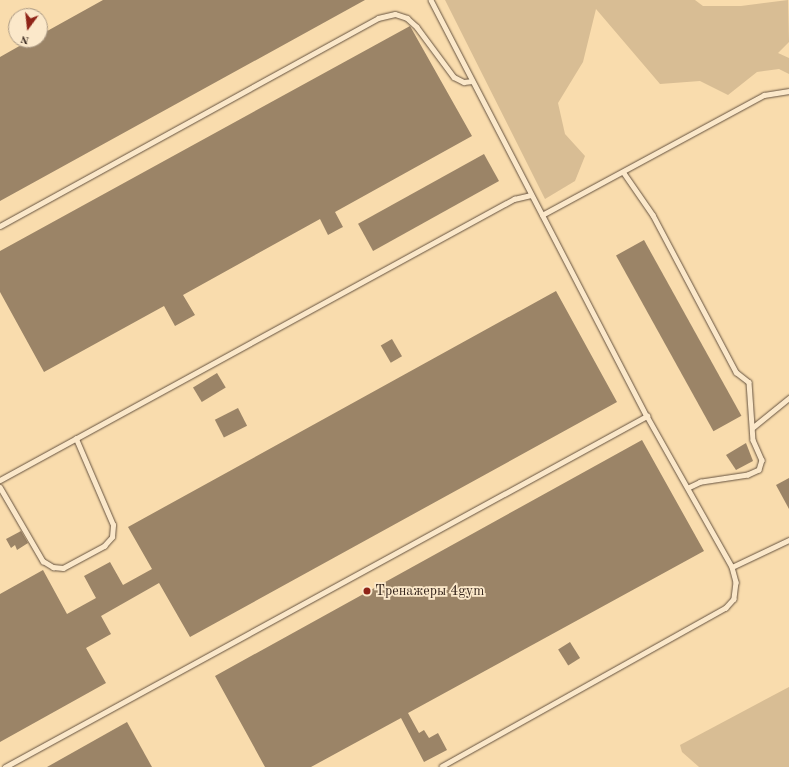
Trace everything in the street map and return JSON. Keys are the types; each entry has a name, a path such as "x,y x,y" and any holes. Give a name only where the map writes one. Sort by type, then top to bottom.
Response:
{"lane":[{"path":"431,0 647,416 732,567 736,582 734,593 726,608 442,767"},
{"path":"0,226 378,18 395,14 406,18 417,27 454,77 464,82 472,81"},
{"path":"542,215 624,173 764,95 789,91"},
{"path":"624,173 653,215 736,372 749,382 753,440 762,460 759,470 748,476 701,482 688,488"},
{"path":"0,480 514,199 531,195"},
{"path":"752,428 789,398"},
{"path":"5,767 647,416"},
{"path":"0,487 43,561 53,567 63,568 104,546 112,536 113,525 76,439"},
{"path":"732,567 789,540"}],"shaded area":[{"path":"445,0 695,0 703,6 741,6 788,0 789,42 778,53 789,58 789,74 779,69 757,72 728,95 700,81 660,84 596,9 583,62 558,103 565,134 585,156 575,181 545,199"},
{"path":"789,687 789,767 699,767 682,752 680,745"}],"building":[{"path":"103,0 365,0 0,201 0,57 16,48 48,48 48,31"},
{"path":"410,26 472,136 335,212 343,227 328,235 320,219 183,295 195,315 175,326 164,306 44,372 0,292 0,251"},
{"path":"484,154 499,181 373,251 358,224"},
{"path":"644,240 741,416 713,431 616,256"},
{"path":"556,291 617,402 190,637 159,583 101,616 111,634 86,648 106,683 0,742 0,594 43,570 67,614 96,598 84,576 110,562 123,585 152,569 128,527"},
{"path":"392,339 402,356 391,363 381,346"},
{"path":"217,373 226,388 202,402 193,387"},
{"path":"238,408 247,426 224,438 215,420"},
{"path":"642,440 704,551 408,713 419,733 424,730 429,738 438,733 447,750 424,762 401,718 311,767 265,767 215,676"},
{"path":"746,443 753,461 736,470 726,455"},
{"path":"789,478 789,509 776,485"},
{"path":"21,531 28,543 17,550 15,545 11,548 6,539"},
{"path":"570,642 580,658 568,666 558,649"},
{"path":"127,722 152,767 47,767"}],"place":[{"name":"Тренажеры 4gym","path":"367,591"}]}
